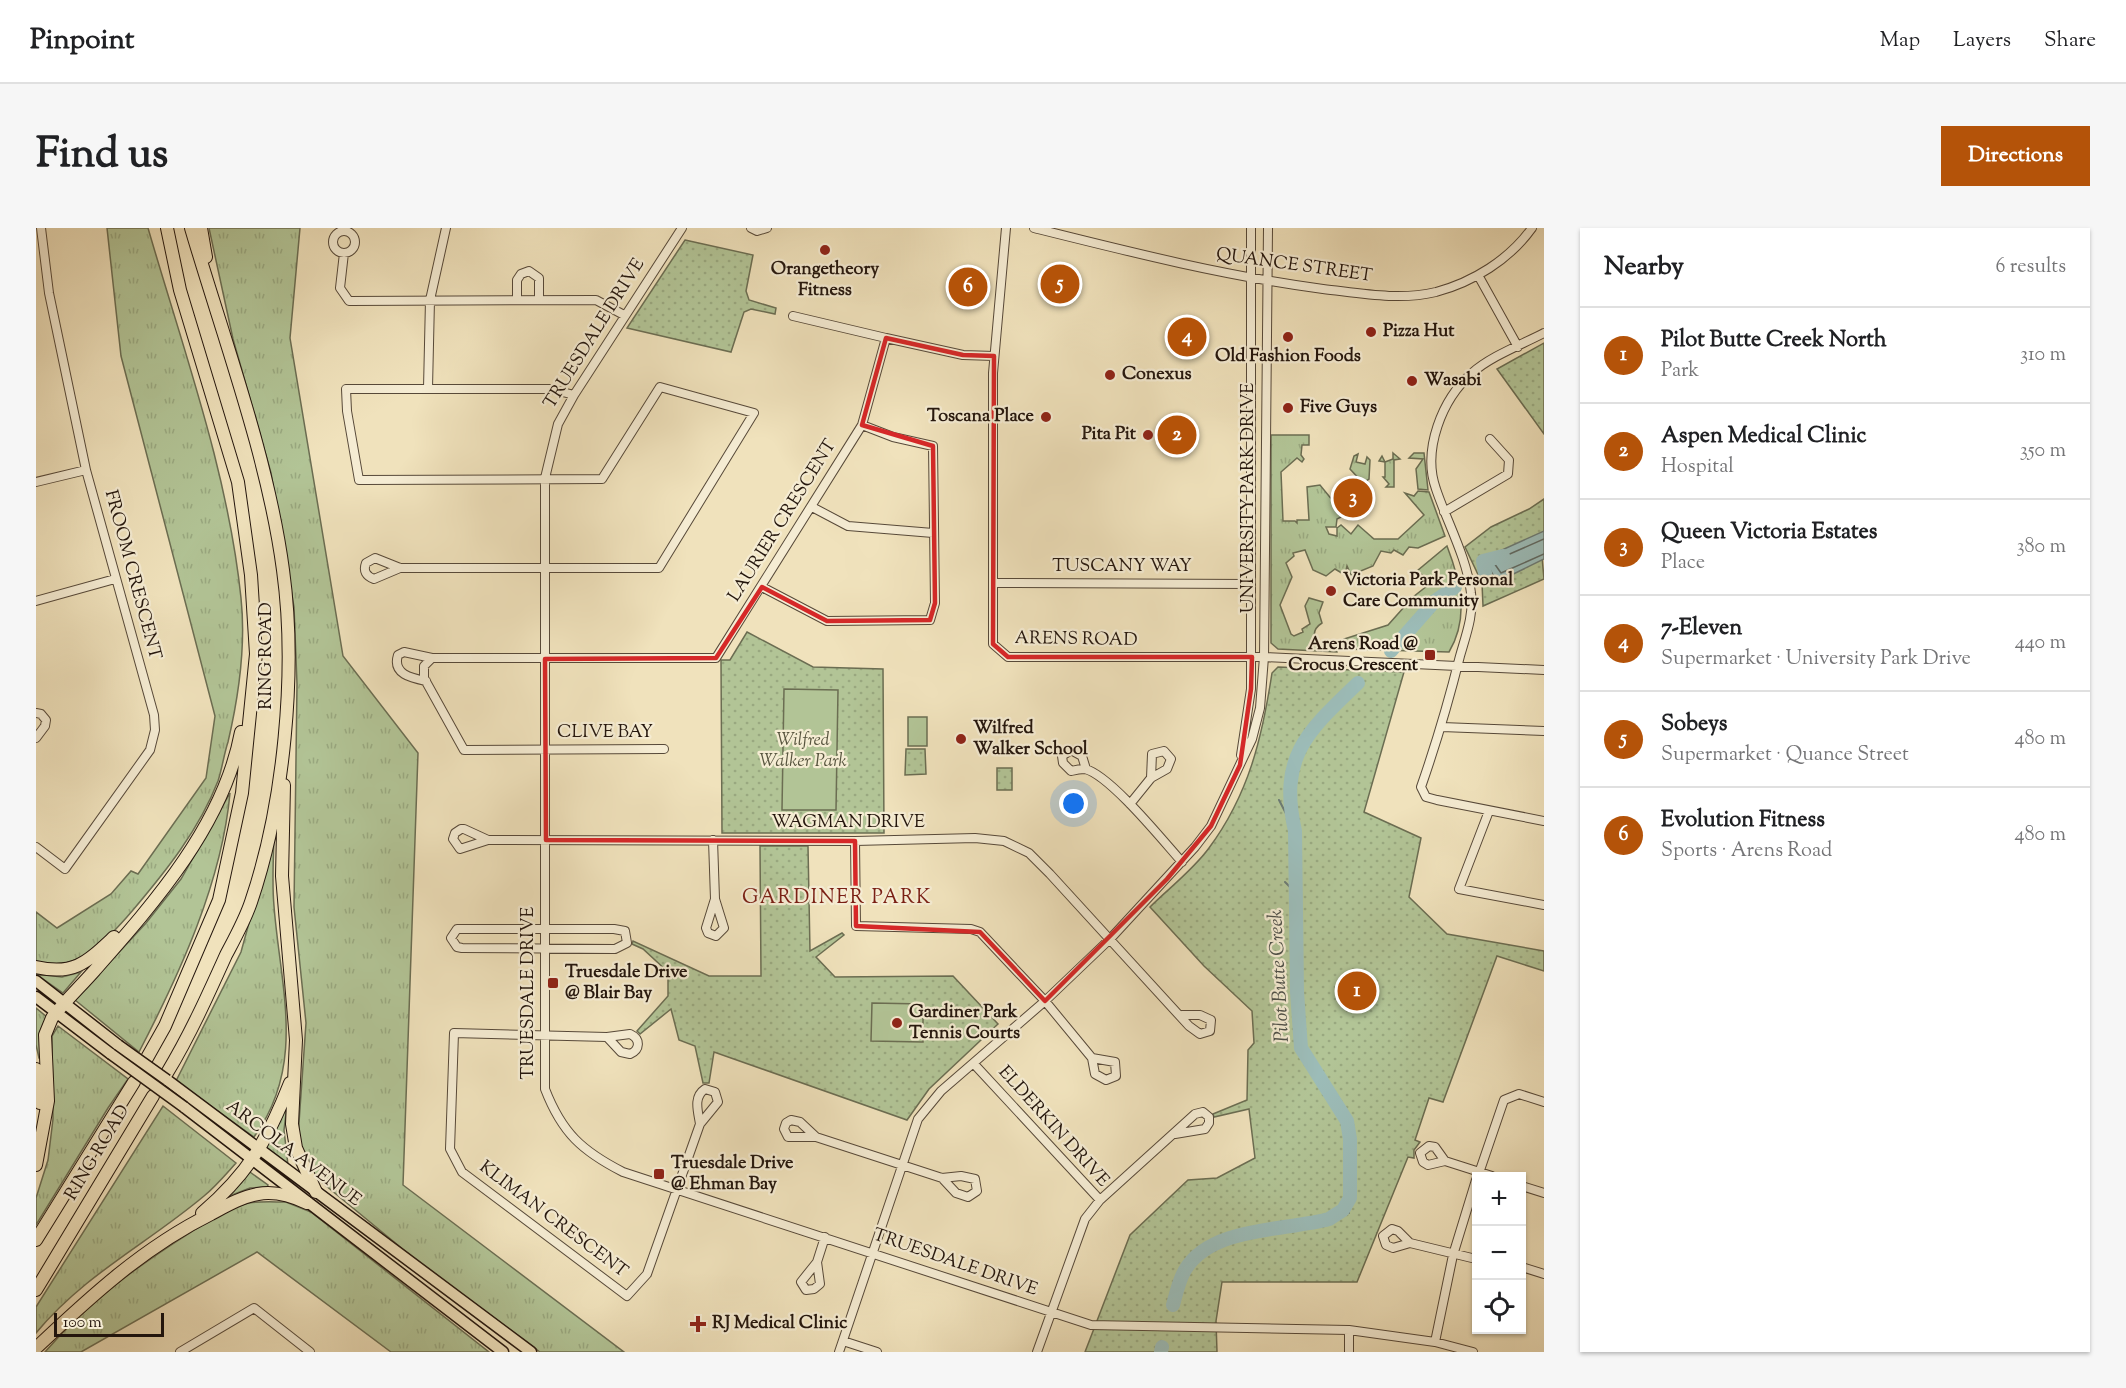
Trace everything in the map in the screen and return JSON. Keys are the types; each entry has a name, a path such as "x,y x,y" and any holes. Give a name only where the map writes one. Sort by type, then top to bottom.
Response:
{"highway":[{"path":"158,228 180,290"},
{"name":"RING ROAD","path":"147,1058 165,1026 219,900 242,793 256,654 251,575 238,482 180,290 167,228"},
{"name":"RING ROAD","path":"167,1073 197,1020 250,903 273,822 286,705 287,614 283,569 263,469 191,228"},
{"path":"201,228 214,308"},
{"path":"36,1165 48,1101 45,1035 60,1008 154,899 200,837 224,786 239,742 256,654"},
{"path":"286,705 282,876 295,1005 292,1124 294,1140 303,1167 316,1192"},
{"path":"36,967 54,971 75,968 83,964 154,899"},
{"path":"36,1069 40,1091 40,1149"},
{"path":"188,1225 220,1197 261,1149 295,1070"},
{"name":"RING ROAD","path":"36,1240 134,1082"},
{"name":"RING ROAD","path":"36,1290 153,1096"},
{"path":"36,1348 89,1298 146,1252 188,1225 239,1199 258,1194 288,1196 307,1203"}],"main road":[{"name":"ARCOLA AVENUE","path":"36,981 60,1008 187,1103 307,1203 503,1352"},
{"name":"ARCOLA AVENUE","path":"36,997 60,1008"},
{"name":"ARCOLA AVENUE","path":"187,1103 261,1149 531,1352"}],"street":[{"name":"FROOM CRESCENT","path":"36,847 65,869 150,750 153,741 154,715 86,470 39,240 41,228"},
{"path":"428,388 430,300 446,228"},
{"path":"751,228 757,231 766,228"},
{"name":"ARENS ROAD","path":"1006,228 994,356 993,644 1008,657 1264,657 1544,669"},
{"name":"QUANCE STREET","path":"1034,228 1251,279 1399,296 1436,292 1478,275 1509,254 1532,228"},
{"name":"UNIVERSITY PARK DRIVE","path":"1240,765 1251,689 1252,657 1251,228"},
{"name":"UNIVERSITY PARK DRIVE","path":"839,1352 900,1165 918,1119 941,1091 1046,1001 1111,938 1182,862 1211,826 1252,739 1260,708 1264,657 1268,228"},
{"name":"TRUESDALE DRIVE","path":"680,229 624,315 558,424 545,478 545,1089 554,1113 568,1134 592,1156 623,1172 1091,1325 1349,1330 1435,1342 1473,1352"},
{"path":"344,253 340,288 349,301 596,300 624,315"},
{"path":"517,299 517,280 521,274 529,271 539,278 539,299"},
{"path":"1478,275 1518,347"},
{"path":"793,316 963,355 994,356"},
{"path":"1544,333 1474,371 1450,398 1439,422 1432,468 1435,486 1471,593 1471,614 1442,727 1421,787 1422,793 1437,800 1544,821"},
{"name":"LAURIER CRESCENT","path":"545,658 716,658 861,425 886,338"},
{"path":"1251,374 1259,384 1267,384"},
{"path":"400,568 659,568 754,413 660,387 602,479 359,480 347,411 346,389 551,389 574,395"},
{"path":"762,587 827,621 930,620 935,603 933,446 893,437 861,425"},
{"path":"1444,512 1508,474 1509,460 1490,439"},
{"path":"36,482 86,470"},
{"path":"812,507 848,526 933,532"},
{"path":"36,601 115,579"},
{"name":"TUSCANY WAY","path":"993,583 1251,584"},
{"path":"432,658 424,666 426,681 406,676 399,669 397,661 398,655 404,652 432,658 545,658"},
{"name":"CLIVE BAY","path":"426,681 464,750 664,749"},
{"path":"36,713 41,714 46,720 45,726 36,738"},
{"path":"1442,727 1544,731"},
{"path":"1086,770 1100,778 1130,804 1182,862"},
{"path":"1130,804 1150,778"},
{"path":"1489,811 1459,890 1544,905"},
{"name":"WAGMAN DRIVE","path":"488,840 975,838 1004,841 1029,853 1182,1015"},
{"path":"713,840 714,899"},
{"path":"855,840 856,926 971,928 980,932 1046,1001 1092,1058"},
{"path":"462,929 614,929 625,931 628,937 627,943 615,949 545,948 462,948 457,947 451,938 453,933 462,929"},
{"name":"KLIMAN CRESCENT","path":"546,1036 454,1034 450,1149 462,1172 627,1296 647,1274 677,1188"},
{"path":"546,1036 608,1037"},
{"name":"ELDERKIN DRIVE","path":"974,1064 1100,1200 1085,1219 1037,1352"},
{"path":"1479,1172 1504,1100 1519,1094 1544,1102"},
{"path":"677,1188 700,1124"},
{"path":"1100,1200 1175,1134"},
{"path":"816,1137 942,1178"},
{"path":"1445,1161 1472,1173"},
{"path":"1526,1188 1544,1193"},
{"path":"1435,1342 1453,1255 1472,1195"},
{"path":"817,1262 825,1237"},
{"path":"1410,1243 1472,1258"},
{"path":"1526,1269 1544,1274"},
{"path":"180,1352 254,1308 310,1352"},
{"path":"1348,1352 1349,1330"},
{"path":"843,1341 877,1352"}],"highlighted area":[{"path":"886,338 963,355 994,356 993,644 1008,657 1252,657 1251,689 1240,765 1211,826 1167,879 1045,1001 980,932 856,926 855,841 546,840 545,659 716,658 762,587 827,621 930,620 935,603 933,446 862,425"}],"green space":[{"path":"107,228 148,228 203,411 226,504 241,598 242,652 235,706 219,776 210,799 191,833 145,895 103,942 78,959 51,964 36,961 36,912 57,928 111,894 131,871 138,874 206,778 215,716 121,356"},
{"path":"209,228 300,228 290,338 343,656 418,753 403,1185 624,1352 540,1352 416,1260 319,1180 306,1162 298,1137 306,1023 294,907 297,684 294,607 271,473 233,339"},
{"path":"685,240 753,255 746,291 749,300 776,308 775,314 751,309 744,312 731,352 627,328"},
{"path":"1544,343 1544,434 1497,369"},
{"path":"1271,435 1309,435 1309,445 1302,445 1301,455 1304,459 1302,462 1297,458 1281,472 1283,521 1297,523 1297,520 1309,520 1307,487 1320,485 1342,512 1341,517 1337,519 1336,527 1326,527 1329,534 1337,536 1337,528 1341,525 1351,534 1358,525 1374,539 1398,539 1424,515 1405,493 1414,496 1418,491 1429,492 1445,536 1418,548 1409,547 1403,555 1394,550 1391,553 1381,551 1373,566 1351,575 1347,566 1345,575 1335,569 1326,576 1313,570 1305,550 1293,553 1294,556 1286,563 1292,577 1280,605 1291,634 1294,636 1303,632 1302,629 1310,624 1305,606 1309,598 1323,602 1319,613 1322,623 1314,635 1317,641 1324,646 1337,644 1337,652 1278,649 1271,643"},
{"path":"1393,453 1400,459 1394,460 1394,487 1386,487 1389,484 1383,477 1385,477 1385,462 1393,459"},
{"path":"1414,453 1424,453 1428,490 1418,489 1416,469 1423,459 1409,458"},
{"path":"1358,454 1356,462 1365,464 1367,457 1370,460 1369,479 1363,483 1350,469 1354,456"},
{"path":"1544,499 1544,531 1540,534 1544,579 1483,606 1482,583 1465,547 1491,527 1529,509"},
{"path":"1447,546 1456,572 1461,599 1459,625 1449,652 1345,649 1344,639 1388,625 1413,597 1432,582 1417,571"},
{"name":"Wilfred Walker Park","path":"747,632 813,667 883,669 884,833 722,833 721,660 730,660"},
{"path":"1278,667 1404,672 1364,812 1421,838 1409,897 1447,934 1544,951 1544,971 1497,956 1443,1102 1429,1098 1415,1140 1420,1142 1414,1150 1414,1158 1408,1157 1357,1282 1222,1282 1216,1321 1217,1352 1085,1352 1130,1235 1188,1180 1217,1178 1255,1158 1249,1109 1214,1117 1213,1114 1247,1100 1248,1050 1254,1043 1252,1011 1204,966 1150,907 1203,856 1223,828 1252,765 1264,720 1272,673"},
{"path":"784,689 838,690 836,810 782,810"},
{"path":"908,717 927,717 927,746 908,746"},
{"path":"906,749 925,749 926,774 905,775"},
{"path":"997,768 1012,768 1012,790 997,790"},
{"path":"230,793 218,860 209,893 184,959 139,1052 75,1000 146,923 181,879"},
{"path":"272,840 274,841 274,906 286,1024 285,1053 280,1081 270,1109 254,1137 176,1081 241,952"},
{"name":"GARDINER PARK","path":"760,846 808,846 810,951 842,933 844,935 816,957 835,977 953,976 998,1024 929,1089 907,1120 714,1052 709,1083 703,1083 695,1046 679,1040 671,1009 640,1034 637,1031 668,996 668,972 643,949 632,944 633,941 709,976 761,976"},
{"path":"81,972 63,993 36,974 62,977"},
{"name":"Gardiner Park Tennis Courts","path":"872,1003 923,1004 923,1042 871,1041"},
{"path":"36,1008 47,1017 42,1058 39,1058 36,1045"},
{"path":"58,1026 128,1079 36,1225 36,1198 48,1160 53,1119 52,1036"},
{"path":"287,1105 284,1130 288,1165 264,1146"},
{"path":"163,1106 236,1163 204,1196 75,1293 36,1333 36,1307"},
{"path":"247,1170 268,1185 267,1187 250,1188 227,1197"},
{"path":"258,1202 286,1202 311,1212 489,1352 391,1352 257,1252 81,1352 45,1352 95,1301 151,1258 191,1232 241,1205"}],"water":[{"path":"1544,531 1544,559 1497,582 1484,558"}],"waterway":[{"name":"Pilot Butte Creek","path":"1485,573 1483,561 1503,556"},
{"path":"1443,595 1449,581"},
{"name":"Pilot Butte Creek","path":"1391,651 1435,601 1455,587"},
{"name":"Pilot Butte Creek","path":"1173,1305 1185,1270 1197,1256 1212,1245 1251,1232 1329,1219 1343,1210 1350,1198 1350,1139 1347,1121 1301,1048 1297,992 1295,831 1291,805 1291,783 1294,764 1301,747 1325,716 1358,683"},
{"path":"1279,800 1295,831"},
{"path":"1285,882 1295,892"},
{"name":"Pilot Butte Creek","path":"1295,909 1299,906"},
{"name":"Pilot Butte Creek","path":"1341,1211 1349,1213"},
{"name":"Pilot Butte Creek","path":"1161,1352 1162,1347"}],"place":[{"name":"Orangetheory Fitness","path":"825,250"},
{"name":"Sobeys","path":"1060,284"},
{"name":"Evolution Fitness","path":"968,287"},
{"name":"Pizza Hut","path":"1371,332"},
{"name":"7-Eleven","path":"1187,337"},
{"name":"Old Fashion Foods","path":"1288,337"},
{"name":"Conexus","path":"1110,375"},
{"name":"Wasabi","path":"1412,381"},
{"name":"Five Guys","path":"1288,408"},
{"name":"Toscana Place","path":"1046,417"},
{"name":"Pita Pit","path":"1148,435"},
{"name":"Aspen Medical Clinic","path":"1177,435"},
{"name":"Queen Victoria Estates","path":"1353,498"},
{"name":"Victoria Park Personal Care Community","path":"1331,591"},
{"name":"Arens Road @ Crocus Crescent","path":"1430,655"},
{"name":"Wilfred Walker School","path":"961,739"},
{"name":"Truesdale Drive @ Blair Bay","path":"553,983"},
{"name":"Pilot Butte Creek North","path":"1357,991"},
{"name":"Gardiner Park Tennis Courts","path":"897,1023"},
{"name":"Truesdale Drive @ Ehman Bay","path":"659,1174"},
{"name":"RJ Medical Clinic","path":"698,1324"}],"district":[{"name":"GARDINER PARK","path":"837,898"}]}
